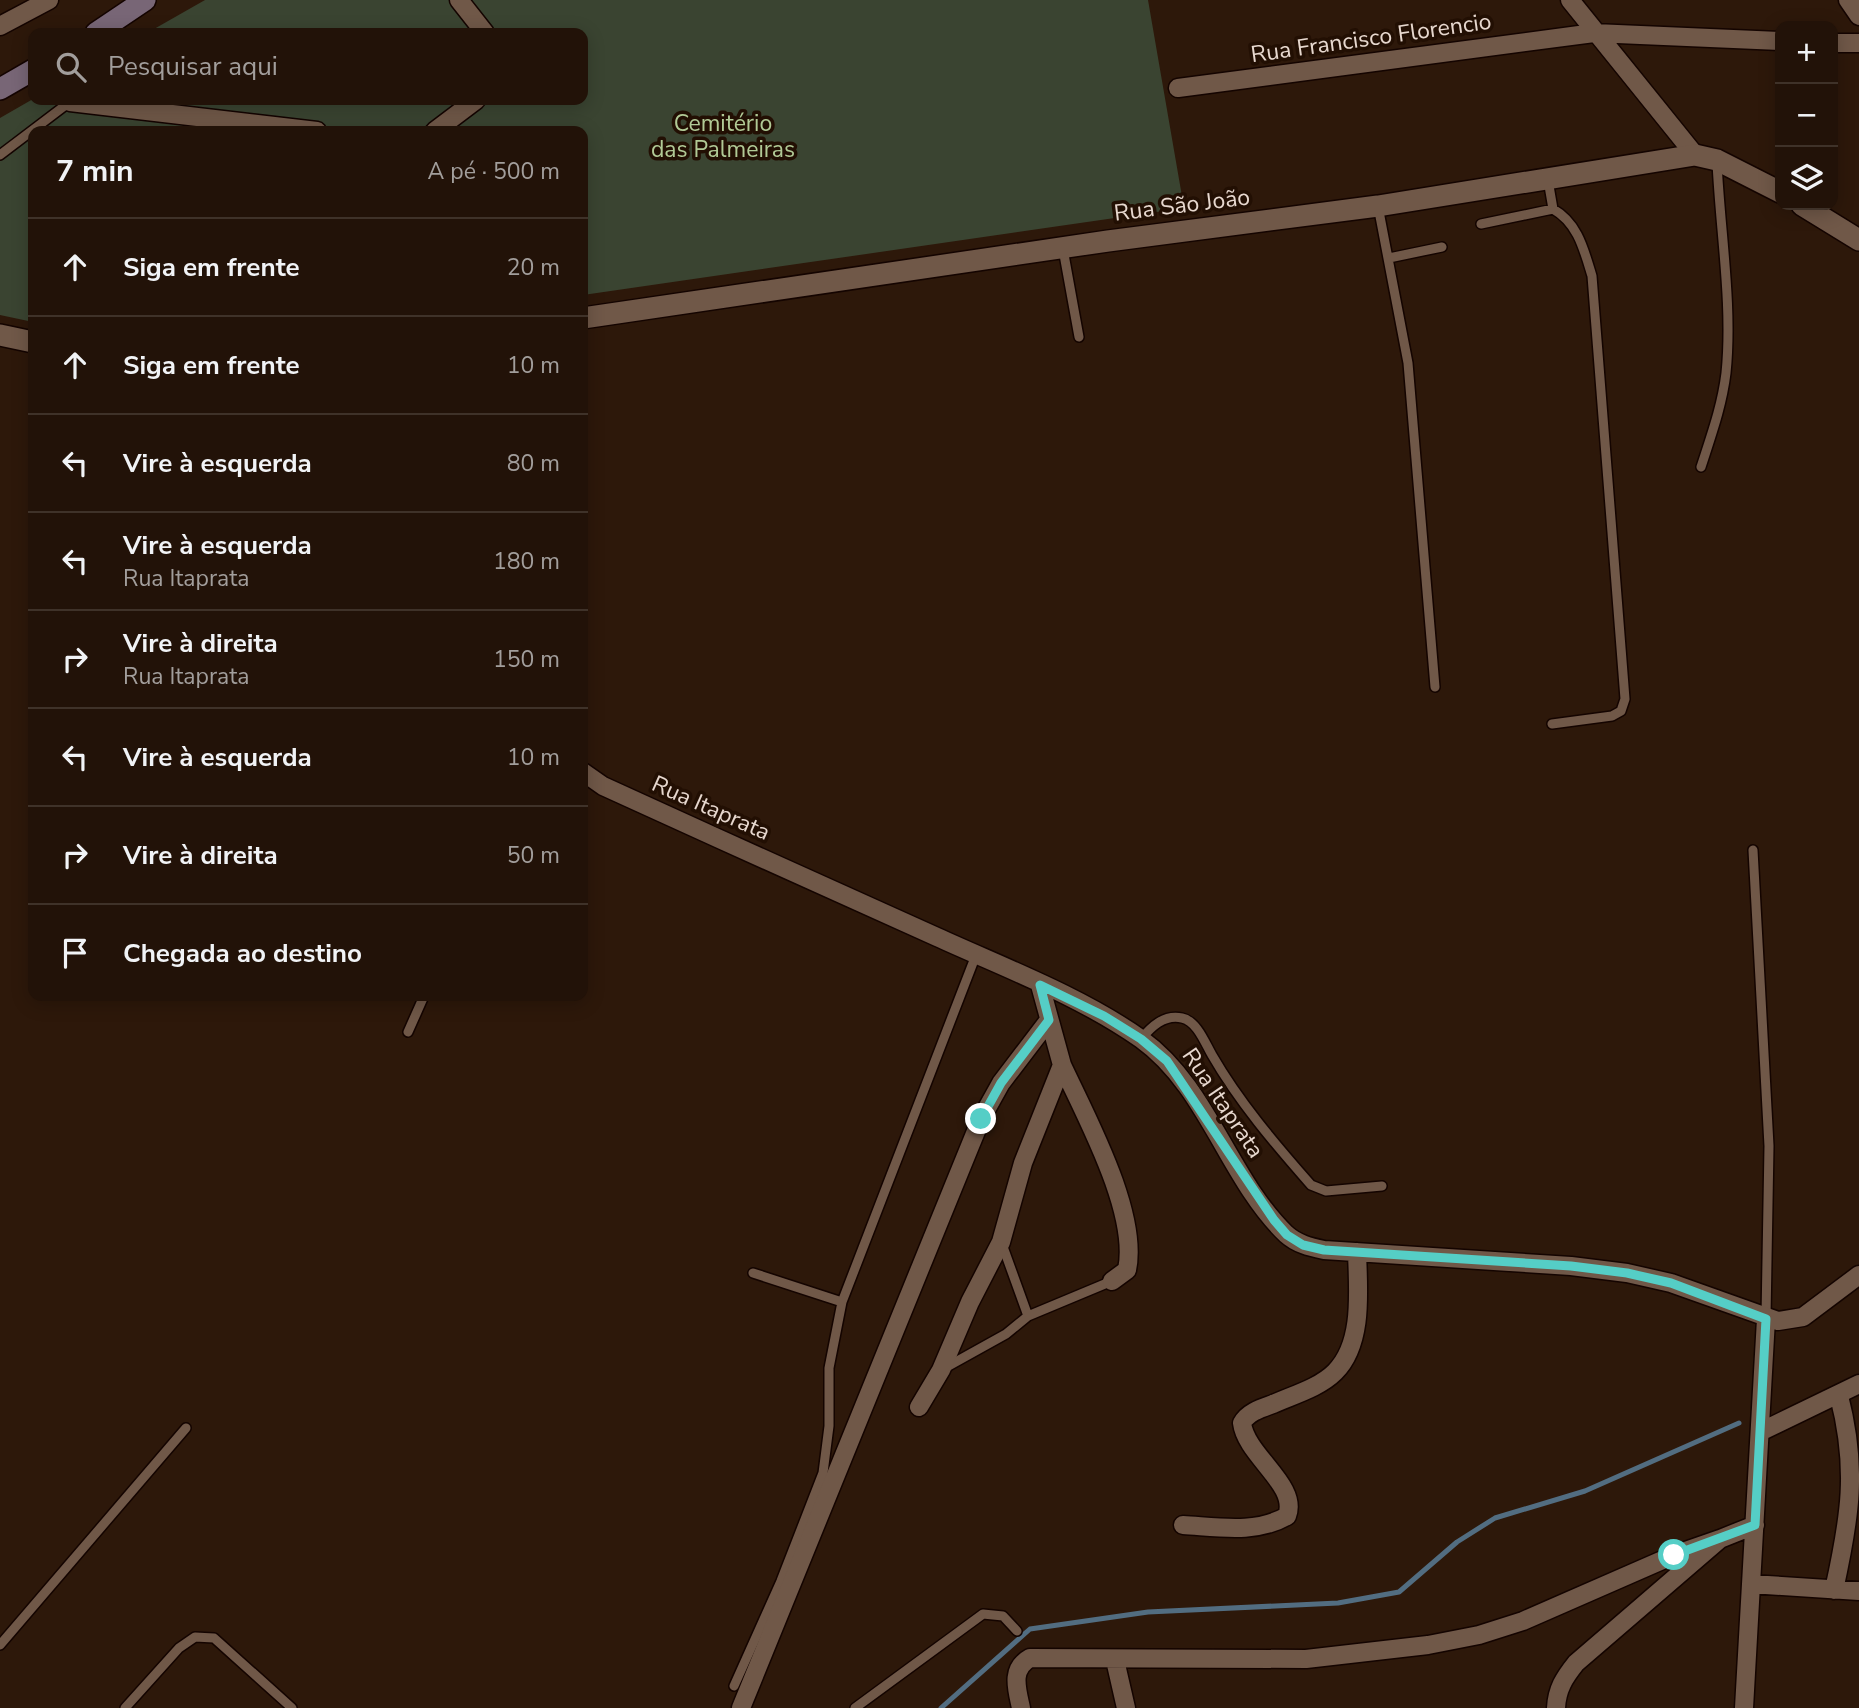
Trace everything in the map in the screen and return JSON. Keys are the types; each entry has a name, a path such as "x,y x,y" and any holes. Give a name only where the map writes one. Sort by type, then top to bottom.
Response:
{"main road":[{"path":"103,28 145,0"},
{"path":"0,89 28,73"}],"street":[{"path":"0,26 49,0"},
{"path":"459,0 481,28"},
{"path":"1570,0 1695,155"},
{"path":"1848,0 1859,16"},
{"name":"Rua Francisco Florencio","path":"1178,89 1594,33 1775,41"},
{"path":"1838,43 1857,44"},
{"path":"104,105 276,126"},
{"path":"441,126 469,105"},
{"name":"Rua São João","path":"588,316 1378,206 1695,155 1717,160 1775,189"},
{"path":"1810,210 1859,240"},
{"path":"0,335 28,341"},
{"name":"Rua Itaprata","path":"588,776 603,786 1040,985 1141,1039 1167,1061 1258,1198 1287,1235 1314,1248 1571,1266 1627,1273 1671,1283 1766,1319"},
{"path":"1040,985 1062,1065 1100,1147 1125,1221 1127,1270 1112,1281"},
{"path":"741,1708 981,1119 1001,1083 1049,1020"},
{"path":"919,1407 942,1370 970,1302 1001,1242 1028,1151 1062,1065"},
{"path":"1184,1525 1243,1528 1276,1523 1287,1517 1291,1507 1287,1494 1247,1440 1242,1423 1252,1413 1317,1385 1336,1372 1347,1355 1354,1334 1358,1296 1357,1252"},
{"path":"1744,1708 1766,1319 1789,1322 1803,1317 1859,1275"},
{"path":"1760,1432 1859,1384"},
{"path":"1834,1590 1852,1494 1846,1424 1839,1396"},
{"path":"1021,1708 1016,1676 1018,1667 1030,1658 1306,1659 1441,1643 1523,1621 1674,1555 1755,1525"},
{"path":"1556,1708 1563,1679 1576,1663 1720,1539"},
{"path":"1751,1584 1859,1591"},
{"path":"1115,1660 1126,1708"}],"lane":[{"path":"38,126 66,105"},
{"path":"0,155 28,134"},
{"path":"1701,467 1719,412 1726,370 1726,294 1717,160"},
{"path":"1548,178 1553,209"},
{"path":"1378,206 1408,363 1435,687"},
{"path":"1481,224 1553,209 1569,220 1577,232 1591,276 1625,699 1620,711 1612,716 1552,724"},
{"path":"1389,258 1442,247"},
{"path":"1063,248 1079,337"},
{"path":"1753,850 1769,1146 1766,1319"},
{"path":"734,1686 823,1474 828,1437 829,1368 842,1302 976,955"},
{"path":"408,1032 422,1001"},
{"path":"1141,1039 1169,1017 1184,1018 1195,1026 1236,1094 1311,1185 1326,1191 1382,1186"},
{"path":"1001,1242 1028,1316"},
{"path":"753,1273 842,1302"},
{"path":"942,1370 1006,1334 1028,1316 1112,1281"},
{"path":"0,1645 186,1428"},
{"path":"855,1708 983,1614 1003,1616 1017,1631"},
{"path":"125,1708 179,1648 195,1637 214,1638 292,1708"}],"green space":[{"name":"Cemitério das Palmeiras","path":"205,0 1148,0 1184,208 588,294 588,126 28,126 28,321 0,315 0,118 28,102 28,105 588,105 588,28 156,28"}],"waterway":[{"path":"941,1708 1030,1629 1148,1612 1338,1603 1399,1592 1457,1542 1495,1518 1585,1491 1739,1423"}],"route":[{"path":"981,1119 1001,1083 1049,1020 1040,985 1104,1016 1141,1039 1167,1061 1274,1220 1287,1235 1303,1245 1324,1250 1571,1266 1627,1273 1671,1283 1766,1319 1755,1525 1674,1555"}]}
